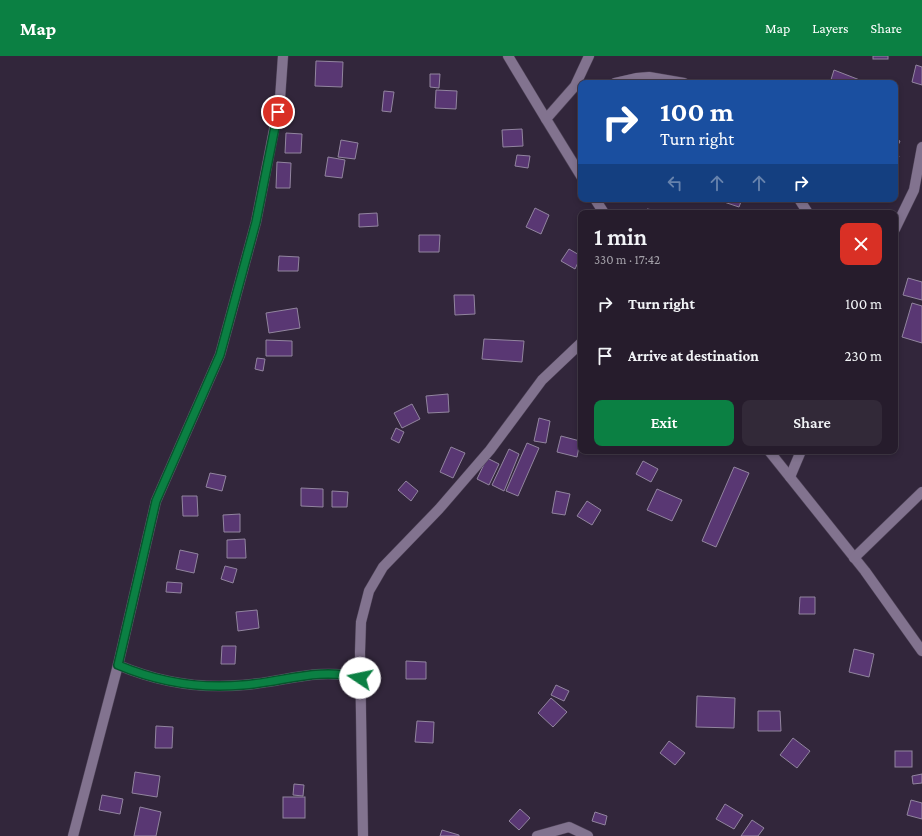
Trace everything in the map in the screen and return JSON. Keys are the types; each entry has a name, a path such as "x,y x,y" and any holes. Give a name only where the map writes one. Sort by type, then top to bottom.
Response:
{"street":[{"path":"73,836 118,665 156,501 220,355 256,222 280,99 286,56"},
{"path":"508,56 578,171"},
{"path":"580,80 589,56"},
{"path":"628,80 649,77 666,80"},
{"path":"546,119 578,86"},
{"path":"898,223 914,190 922,147"},
{"path":"363,836 360,678 361,622 368,591 383,567 438,509 490,450 542,380 578,346"},
{"path":"771,454 854,558 922,651"},
{"path":"790,477 800,454"},
{"path":"854,558 922,492"},
{"path":"118,665 163,681 197,685 243,685 322,673 348,675 360,678"},
{"path":"537,836 569,827 588,836"}],"building":[{"path":"873,56 888,56 888,59 873,59"},
{"path":"316,61 343,62 342,87 315,86"},
{"path":"916,65 922,67 922,85 912,82"},
{"path":"834,70 860,80 831,80"},
{"path":"430,74 440,74 439,88 430,87"},
{"path":"436,90 457,91 456,109 435,108"},
{"path":"384,91 394,92 391,112 382,111"},
{"path":"522,129 523,146 503,147 502,130"},
{"path":"286,133 302,134 301,153 285,153"},
{"path":"341,140 358,143 355,159 338,157"},
{"path":"517,155 530,156 528,168 515,166"},
{"path":"328,157 345,160 342,178 325,176"},
{"path":"277,162 291,163 290,188 276,188"},
{"path":"724,202 741,202 739,207"},
{"path":"535,208 549,215 541,234 526,227"},
{"path":"377,213 378,226 359,227 359,214"},
{"path":"419,235 440,235 439,252 419,252"},
{"path":"569,249 578,254 578,262 575,269 561,261"},
{"path":"279,256 299,257 298,271 278,271"},
{"path":"908,278 922,282 922,300 903,295"},
{"path":"454,295 474,295 475,314 455,315"},
{"path":"912,303 922,306 922,343 902,337"},
{"path":"297,308 300,328 269,333 266,313"},
{"path":"484,339 524,341 522,362 482,359"},
{"path":"266,340 292,341 292,356 266,356"},
{"path":"257,358 265,359 263,371 255,369"},
{"path":"448,394 449,412 428,413 426,396"},
{"path":"412,404 420,419 402,428 394,413"},
{"path":"539,418 550,421 546,443 534,441"},
{"path":"396,428 404,432 399,443 391,439"},
{"path":"561,436 578,440 577,457 557,452"},
{"path":"527,443 539,448 518,496 506,491"},
{"path":"451,447 465,453 453,478 440,472"},
{"path":"509,449 519,454 504,491 492,485"},
{"path":"487,458 499,464 489,485 477,479"},
{"path":"643,461 658,469 651,482 636,474"},
{"path":"734,467 749,473 716,547 702,541"},
{"path":"210,473 226,476 222,491 206,487"},
{"path":"406,481 418,491 411,501 398,490"},
{"path":"301,488 323,489 323,507 301,506"},
{"path":"657,489 682,500 672,521 647,510"},
{"path":"332,491 348,492 347,507 332,507"},
{"path":"556,491 570,494 565,515 552,513"},
{"path":"182,496 197,496 198,516 183,516"},
{"path":"587,501 601,510 592,525 577,516"},
{"path":"240,514 240,532 224,532 223,515"},
{"path":"245,539 246,558 227,558 227,540"},
{"path":"180,550 198,554 194,573 176,569"},
{"path":"225,566 237,569 233,583 221,579"},
{"path":"167,582 182,583 181,593 166,592"},
{"path":"800,597 815,597 815,614 799,614"},
{"path":"257,610 259,628 238,631 236,612"},
{"path":"222,646 236,646 235,664 221,664"},
{"path":"854,649 874,654 869,677 849,672"},
{"path":"406,661 426,662 426,679 406,679"},
{"path":"556,685 569,691 564,701 551,695"},
{"path":"697,696 735,698 734,728 696,727"},
{"path":"551,698 567,712 553,727 538,713"},
{"path":"758,711 780,711 781,731 758,731"},
{"path":"417,721 434,722 433,743 415,742"},
{"path":"156,726 173,727 172,748 155,748"},
{"path":"793,738 810,751 797,768 780,755"},
{"path":"669,741 685,753 675,765 660,753"},
{"path":"895,751 912,751 912,767 895,767"},
{"path":"135,772 160,776 157,797 132,793"},
{"path":"922,774 922,783 913,784 912,776"},
{"path":"294,784 304,785 303,796 293,795"},
{"path":"102,795 123,799 120,814 99,810"},
{"path":"283,797 305,797 305,818 283,818"},
{"path":"911,800 922,803 922,819 907,815"},
{"path":"725,804 743,815 734,829 716,819"},
{"path":"140,807 161,812 156,836 134,836"},
{"path":"520,809 530,818 519,830 509,821"},
{"path":"595,812 607,816 605,825 592,821"},
{"path":"752,820 764,828 758,836 741,836"},
{"path":"442,830 459,835 459,836 440,836"}],"route":[{"path":"278,112 256,222 220,355 156,501 118,665 163,681 197,685 243,685 322,673 348,675 360,678"}]}
